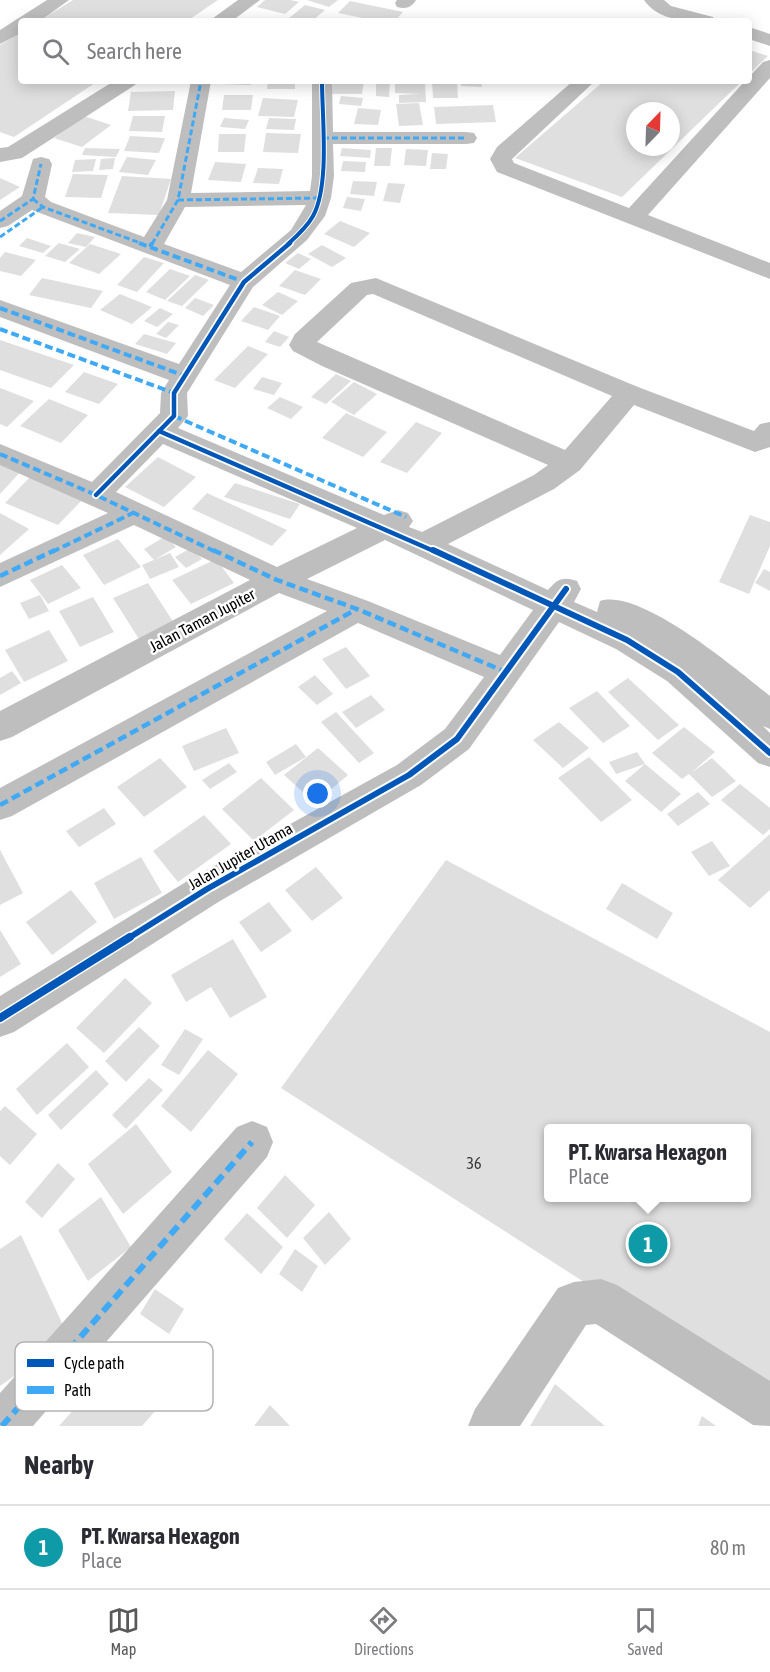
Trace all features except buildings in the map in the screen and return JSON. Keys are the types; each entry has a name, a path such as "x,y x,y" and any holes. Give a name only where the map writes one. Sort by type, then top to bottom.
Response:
{"street":[{"path":"32,18 60,0"},
{"path":"224,18 251,0"},
{"path":"656,10 692,18"},
{"path":"0,38 18,27"},
{"path":"752,34 770,40"},
{"path":"634,218 770,66"},
{"path":"0,155 14,153 123,84"},
{"path":"150,247 178,200 200,84"},
{"path":"96,495 173,404 244,282 299,235 313,216 320,198 323,176 322,84"},
{"path":"582,84 505,152 501,159 502,162 513,172 770,272"},
{"path":"323,138 466,138"},
{"path":"0,237 38,203 41,164"},
{"path":"178,200 320,198"},
{"path":"0,221 38,203 244,282"},
{"path":"570,463 331,360 302,345 304,340 360,288 376,286 629,393 755,442 761,440 770,431"},
{"path":"0,308 173,404 395,522 635,632 770,716"},
{"path":"0,329 173,404"},
{"path":"432,539 544,482 570,463 629,393"},
{"path":"0,454 96,495 278,580 357,609 506,672"},
{"path":"0,576 134,513"},
{"name":"Jalan Taman Jupiter","path":"0,727 278,580 395,522"},
{"name":"Jalan Jupiter Utama","path":"0,1018 207,889 409,775 457,739 560,598"},
{"path":"0,805 357,609"},
{"path":"684,661 770,753"},
{"path":"76,1342 252,1143"},
{"path":"492,1426 574,1304 601,1301 770,1408"},
{"path":"2,1426 15,1411"}],"marked path":[{"path":"150,247 178,200 200,84"},
{"path":"323,138 466,138"},
{"path":"0,221 33,199 41,164"},
{"path":"178,200 320,198"},
{"path":"33,199 43,207 244,282"},
{"path":"0,237 43,207"},
{"path":"0,308 185,376"},
{"path":"0,329 174,393"},
{"path":"174,416 406,517"},
{"path":"0,454 96,495 277,580 357,609 506,672"},
{"path":"0,576 133,513"},
{"path":"0,805 357,609"},
{"path":"76,1342 252,1142"},
{"path":"2,1426 15,1411"}],"cycle path":[{"path":"96,495 174,416 174,393 244,282 299,235 313,216 320,198 323,176 322,84"},
{"path":"159,431 392,531 627,640 678,672 770,753"},
{"path":"0,1018 207,889 409,775 457,739 566,589"}],"place":[{"name":"PT. Kwarsa Hexagon","path":"648,1244"}]}
